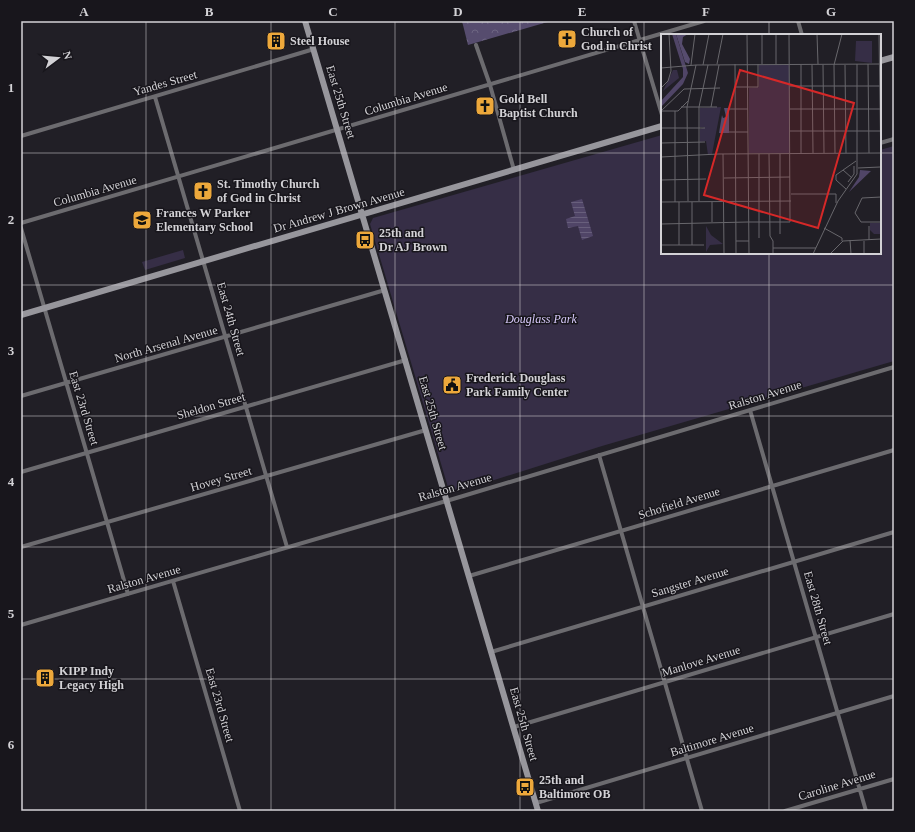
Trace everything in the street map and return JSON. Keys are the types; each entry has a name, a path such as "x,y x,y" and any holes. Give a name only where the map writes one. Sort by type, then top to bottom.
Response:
{"street":[{"name":"East 25th Street","path":"305,21 538,811"},
{"path":"634,21 661,112"},
{"name":"Columbia Avenue","path":"21,223 704,21"},
{"path":"798,21 802,34"},
{"path":"476,45 490,85 514,170"},
{"name":"Yandes Street","path":"21,136 314,49"},
{"path":"881,61 894,57"},
{"name":"East 24th Street","path":"155,97 287,547"},
{"name":"Dr Andrew J Brown Avenue","path":"21,315 661,126"},
{"path":"881,143 894,139"},
{"name":"East 23rd Street","path":"21,228 128,594"},
{"name":"North Arsenal Avenue","path":"21,396 385,290"},
{"name":"Sheldon Street","path":"21,472 406,360"},
{"name":"Ralston Avenue","path":"21,625 894,367"},
{"name":"East 28th Street","path":"750,410 795,561 866,811"},
{"name":"Hovey Street","path":"21,547 426,430"},
{"name":"Schofield Avenue","path":"469,576 894,450"},
{"path":"599,455 702,811"},
{"name":"Sangster Avenue","path":"491,652 894,532"},
{"name":"East 23rd Street","path":"173,581 240,811"},
{"name":"Manlove Avenue","path":"514,727 894,614"},
{"name":"Baltimore Avenue","path":"536,803 894,696"},
{"name":"Caroline Avenue","path":"785,811 894,779"}],"green space":[{"path":"462,21 551,21 468,45"},
{"name":"Douglass Park","path":"661,135 661,254 881,254 881,150 894,146 894,361 602,446 450,494 370,224 373,218"},
{"path":"183,250 185,258 145,270 142,262"}],"shaded area":[{"path":"582,199 593,236 582,240 578,226 568,228 566,219 575,216 571,202"}],"place":[{"name":"Church of God in Christ","path":"567,39"},
{"name":"Steel House","path":"276,41"},
{"name":"Gold Bell Baptist Church","path":"485,106"},
{"name":"St. Timothy Church of God in Christ","path":"203,191"},
{"name":"Frances W Parker Elementary School","path":"142,220"},
{"name":"25th and Dr AJ Brown","path":"365,240"},
{"name":"Frederick Douglass Park Family Center","path":"452,385"},
{"name":"KIPP Indy Legacy High","path":"45,678"},
{"name":"25th and Baltimore OB","path":"525,787"}]}
